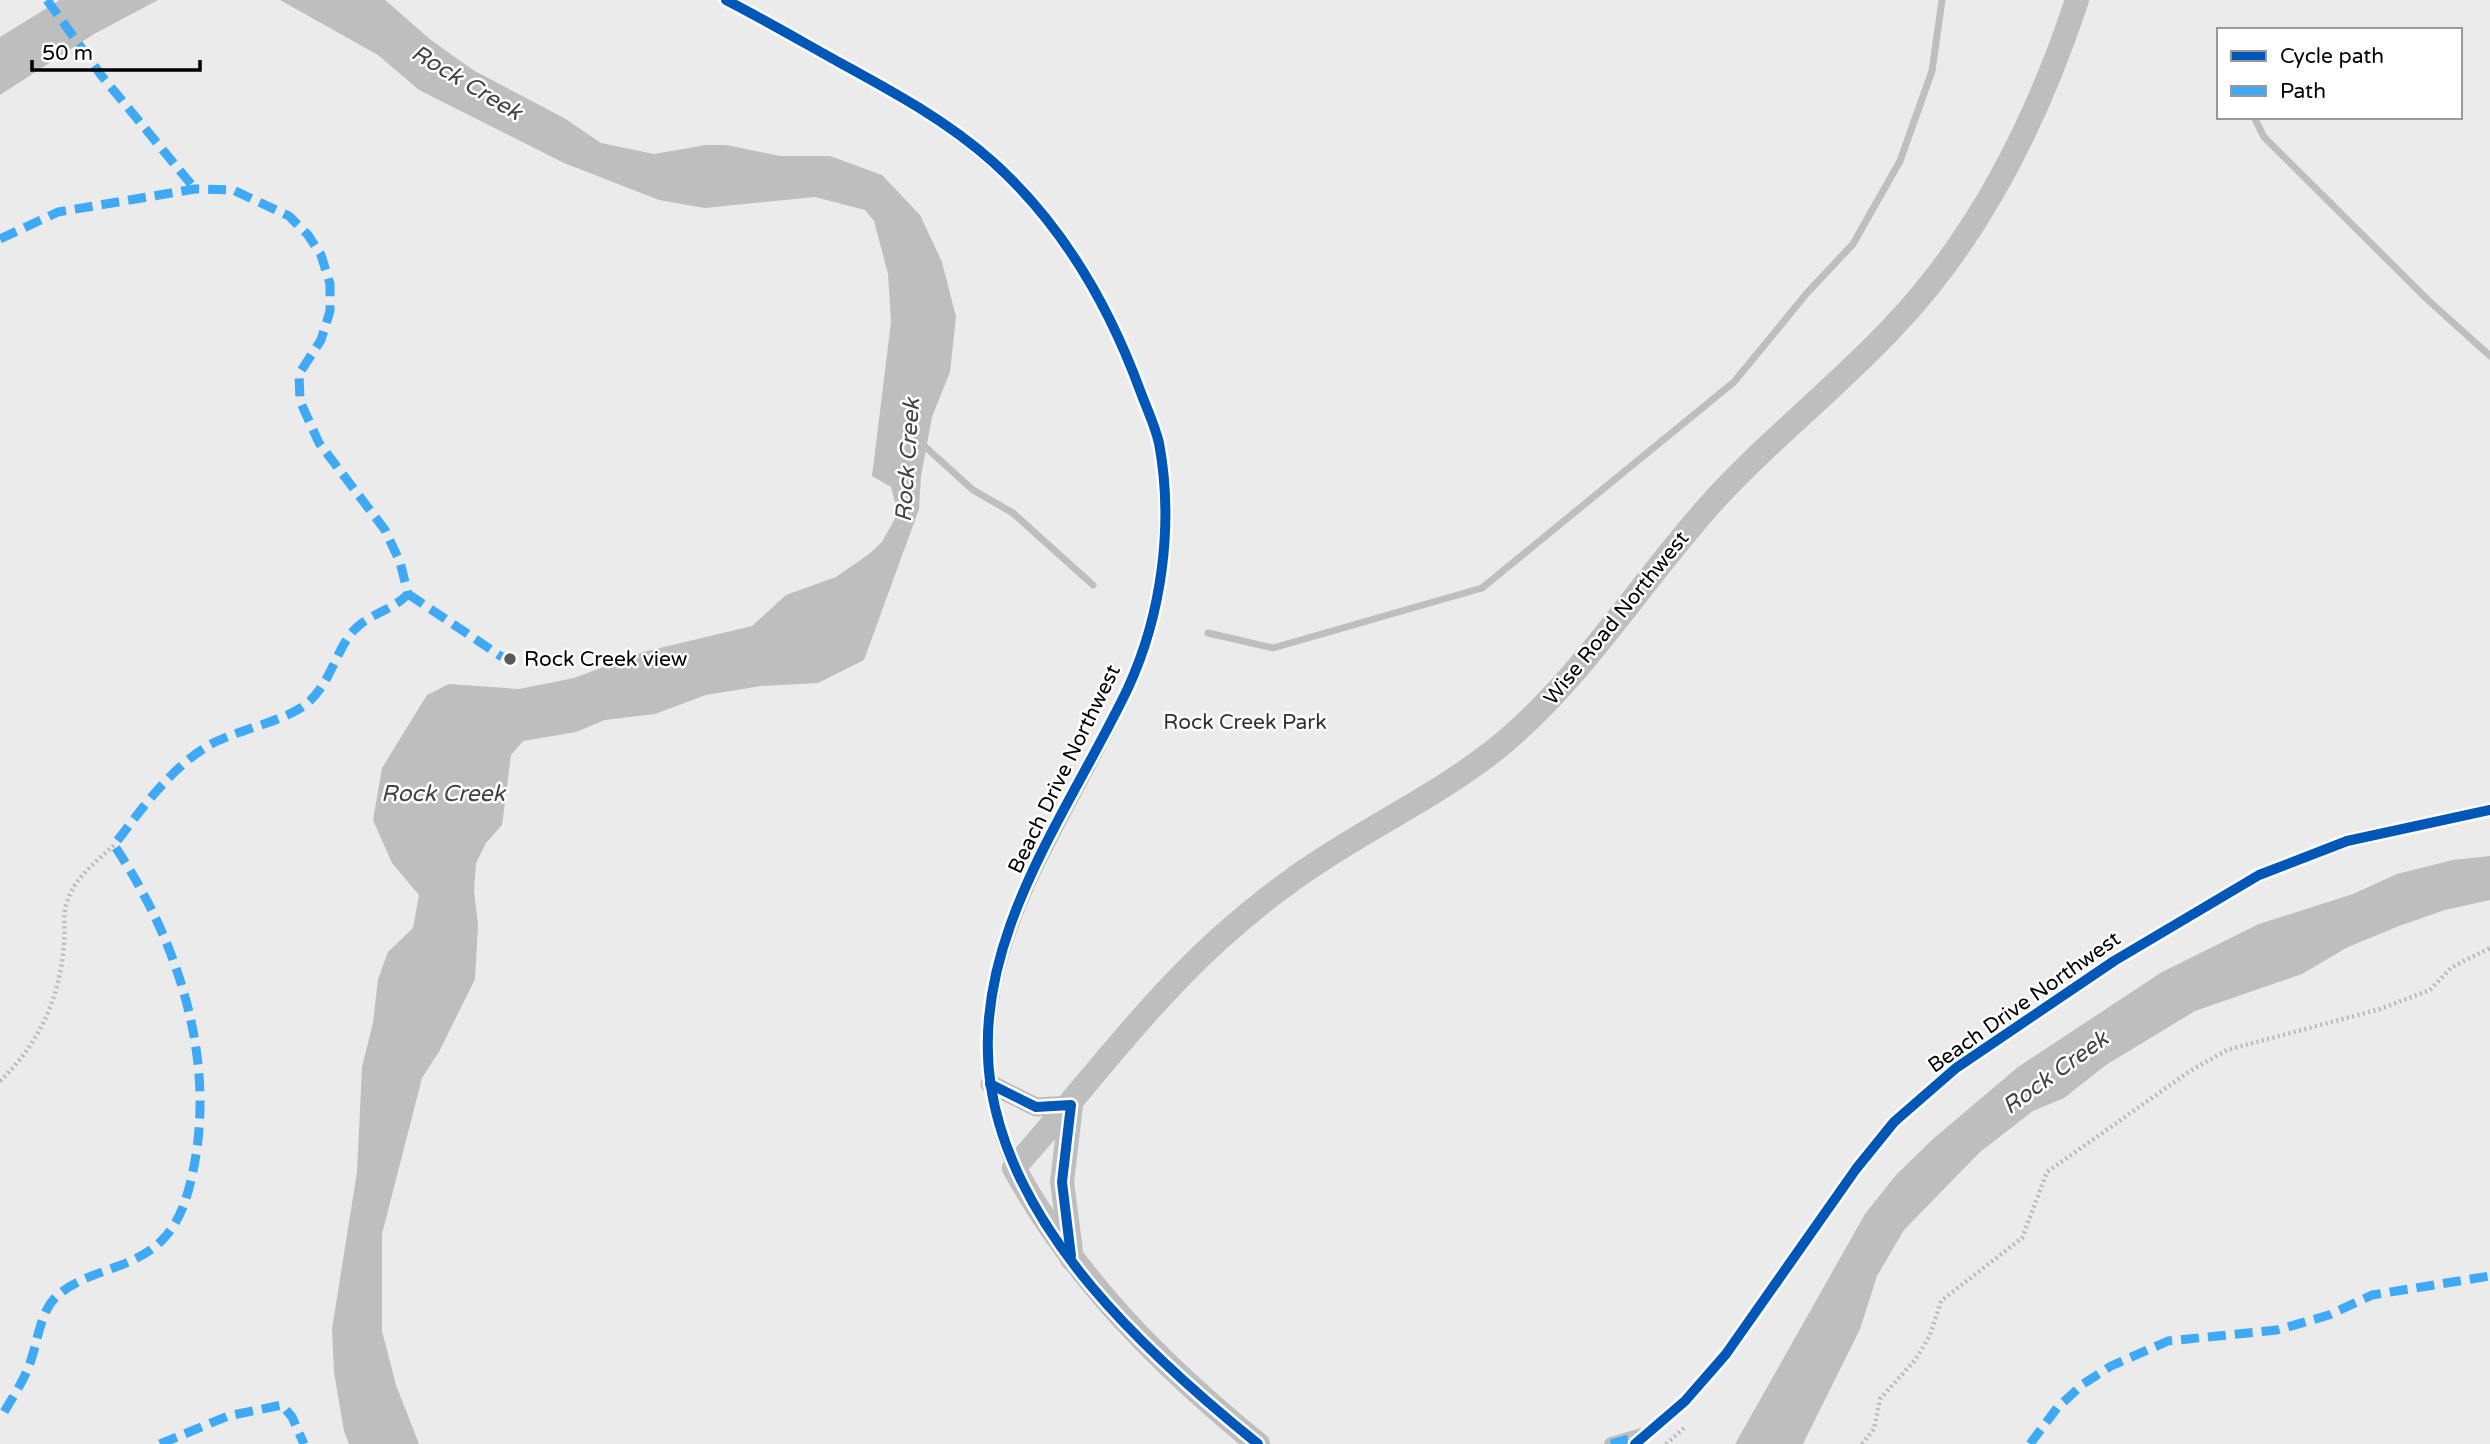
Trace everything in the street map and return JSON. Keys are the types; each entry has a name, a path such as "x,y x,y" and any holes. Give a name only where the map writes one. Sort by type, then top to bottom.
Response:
{"street":[{"name":"Beach Drive Northwest","path":"726,0 915,104 991,161 1045,214 1080,265 1121,338 1158,441 1166,537 1153,615 1130,683 1034,870 1011,924 993,984 988,1037 990,1084 1002,1139 1014,1168 1039,1214 1072,1259 1147,1346 1205,1401 1258,1444"},
{"name":"Wise Road Northwest","path":"1014,1168 1167,991 1239,922 1306,870 1446,786 1533,716 1590,656 1709,505 1896,323 1944,265 2000,176 2036,104 2077,0"},
{"name":"Beach Drive Northwest","path":"1611,1444 1638,1440 1672,1414 1726,1354 1856,1169 1894,1122 1956,1068 2114,961 2259,875 2347,841 2490,810"},
{"path":"990,1084 1037,1107 1070,1105 1062,1182 1072,1259"}],"path":[{"path":"0,1081 23,1060 53,1002 65,941 62,925 67,900 78,881 114,845"},
{"path":"1862,1444 1874,1429 1880,1399 1916,1359 1930,1335 1941,1301 2022,1238 2047,1172 2190,1071 2227,1050 2380,1009 2430,990 2452,967 2490,948"},
{"path":"1666,1444 1694,1419"}],"green space":[{"name":"Rock Creek Park","path":"0,0 2490,0 2490,1444 0,1444"}],"water":[{"path":"60,0 158,0 94,34 0,95 0,37"},
{"name":"Rock Creek","path":"280,0 385,0 431,40 473,70 564,118 601,143 654,154 706,145 726,145 780,156 830,156 882,175 920,215 942,262 956,317 950,372 932,417 921,476 919,509 864,660 818,683 761,686 706,695 655,714 605,720 576,732 523,741 511,755 502,825 486,843 476,863 474,891 478,925 475,979 440,1050 422,1078 382,1234 382,1331 396,1385 419,1444 349,1444 344,1431 334,1372 332,1329 357,1172 362,1067 373,1023 378,979 388,952 413,928 419,895 392,863 373,820 382,768 427,695 449,684 519,689 574,678 643,652 752,626 786,595 836,577 882,542 898,513 891,487 872,476 891,322 888,274 874,221 865,210 815,197 705,208 659,200 564,163 419,90 378,55"},
{"name":"Rock Creek","path":"2490,856 2490,900 2445,910 2399,926 2348,947 2302,974 2195,1011 2106,1065 2064,1098 2033,1111 1980,1152 1904,1230 1877,1276 1860,1329 1803,1444 1735,1444 1865,1214 1896,1175 1933,1139 2018,1067 2162,972 2259,924 2353,894 2397,874 2453,860"}],"waterway":[{"path":"1208,633 1273,648 1482,588 1734,382 1807,293 1853,244 1900,161 1932,71 1942,0"},
{"path":"2255,119 2264,137 2429,301 2490,356"},
{"path":"921,443 973,490 1013,513 1093,585"}],"marked path":[{"path":"47,0 101,75 195,189"},
{"path":"0,239 58,212 195,189 233,190 289,216 308,235 321,255 330,284 330,311 321,340 299,374 300,401 319,443 385,530 400,562 408,594 355,629 342,647 321,688 305,705 284,716 217,741 192,757 156,792 114,845 156,920 186,1001 200,1086 199,1128 193,1171 183,1207 164,1238 139,1257 79,1281 49,1305 27,1370 0,1419"},
{"path":"408,594 502,657"},
{"path":"2030,1444 2057,1408 2083,1384 2111,1366 2168,1341 2277,1330 2329,1315 2372,1295 2490,1276"},
{"path":"160,1444 228,1416 282,1405 292,1417 304,1444"},
{"path":"1611,1444 1642,1435"}],"cycle path":[{"path":"726,0 917,106 975,147 1018,186 1062,240 1099,298 1128,360 1153,424 1159,443 1165,505 1165,537 1157,599 1140,660 1128,688 1053,831 1009,930 994,981 988,1033 991,1087 1005,1141 1027,1192 1057,1241 1092,1287 1131,1330 1173,1371 1258,1444"},
{"path":"1635,1444 1685,1401 1726,1354 1856,1169 1894,1122 1956,1068 2114,961 2259,875 2347,841 2490,810"},
{"path":"990,1084 1036,1107 1071,1105 1062,1182 1071,1256"}],"place":[{"name":"Rock Creek view","path":"510,659"}]}
